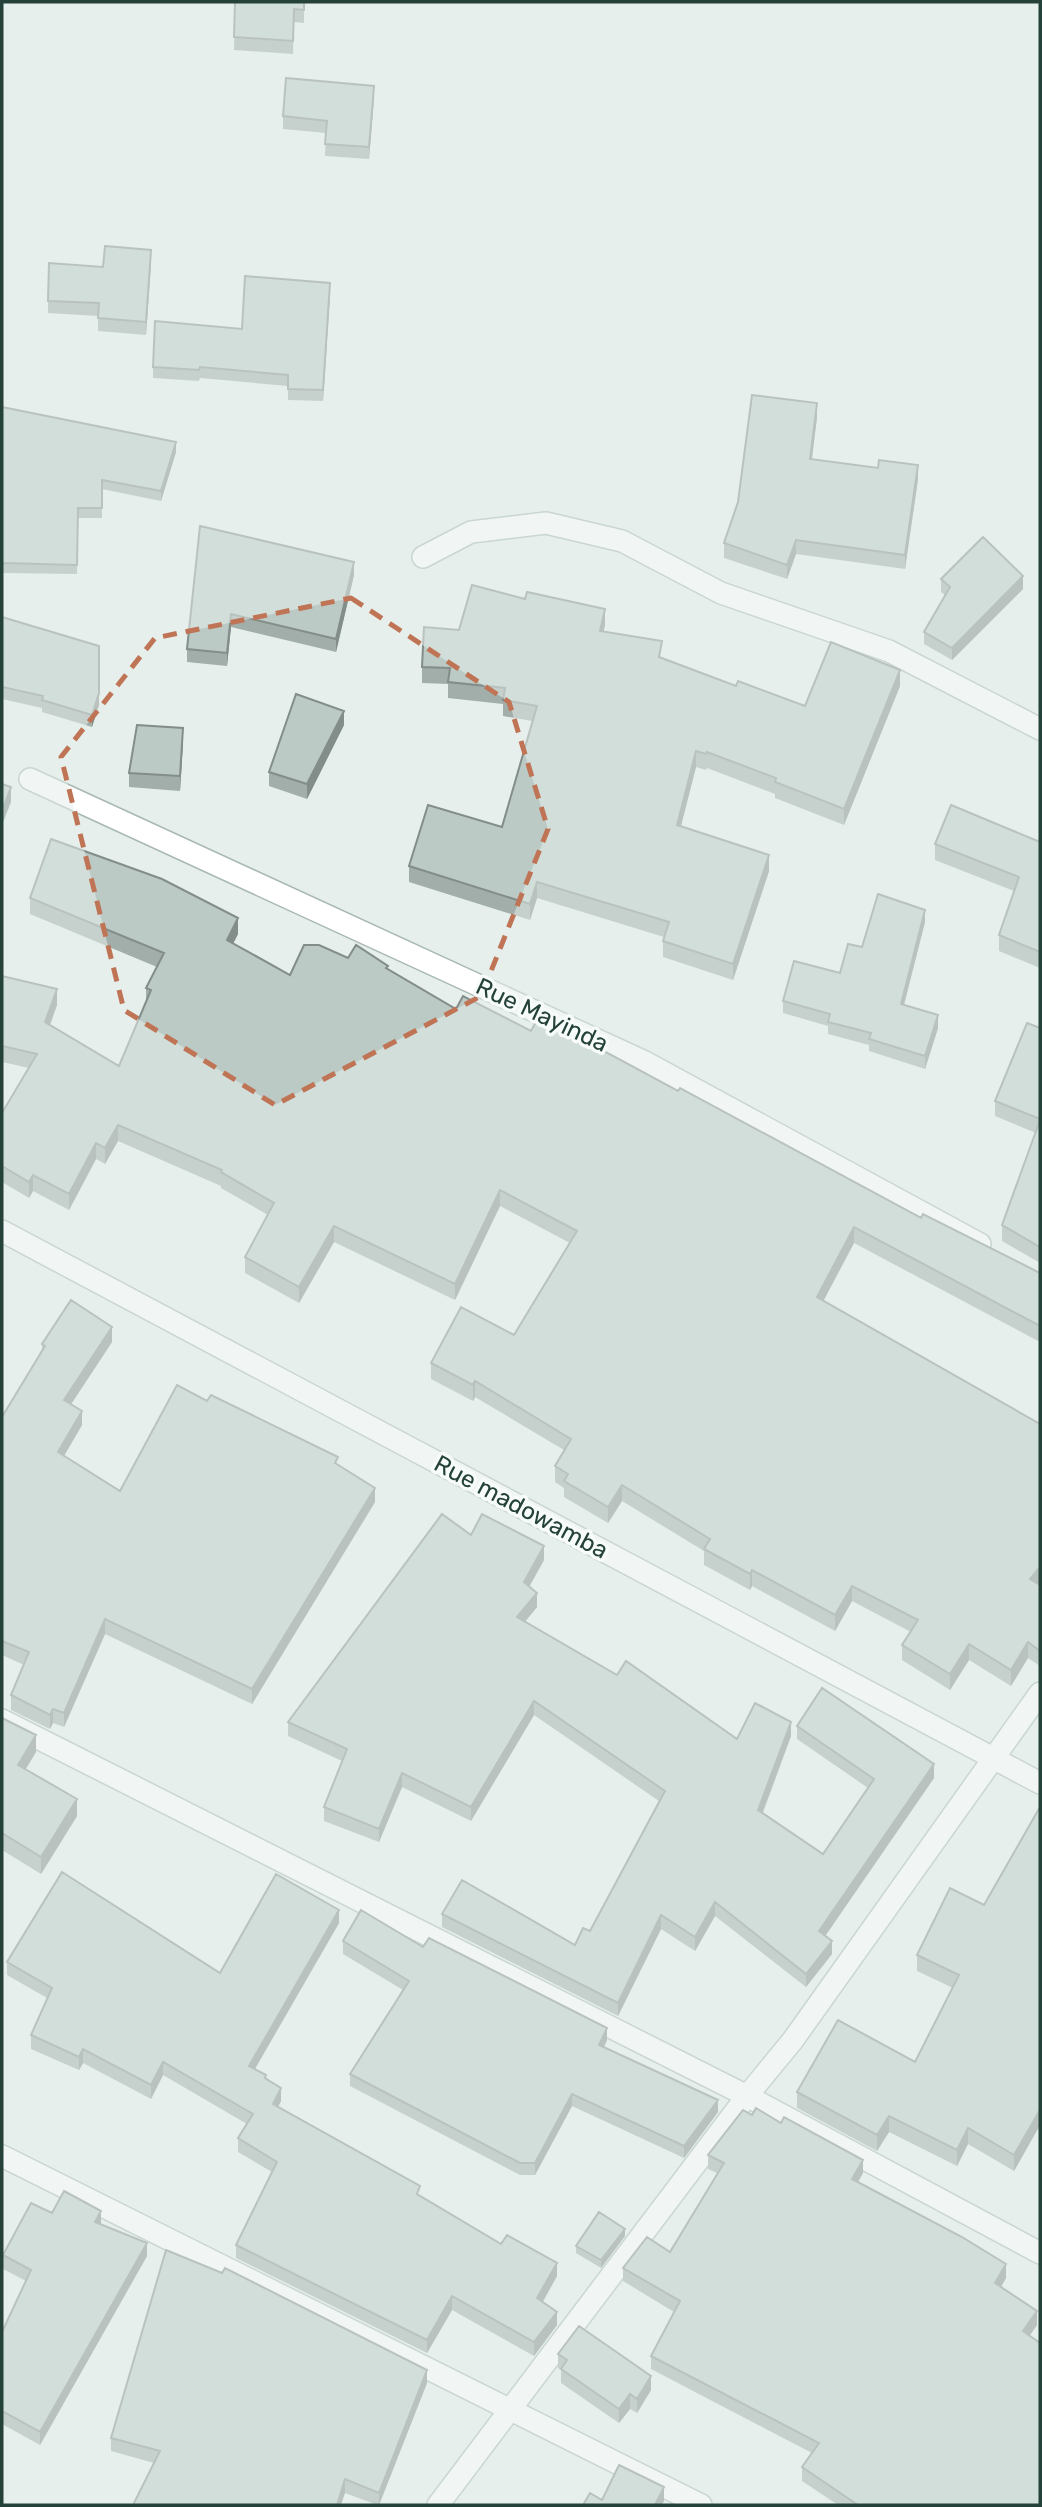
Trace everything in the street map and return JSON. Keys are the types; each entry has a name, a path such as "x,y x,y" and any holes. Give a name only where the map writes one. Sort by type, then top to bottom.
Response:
{"street":[{"path":"423,557 471,532 546,523 622,541 721,593 889,651 1040,729"},
{"name":"Rue Mayinda","path":"30,779 645,1062 992,1250"},
{"name":"Rue madowamba","path":"2,1231 1040,1783"},
{"path":"438,2505 747,2096 793,2040 1040,1693"},
{"path":"2,1720 747,2096 1040,2253"},
{"path":"2,2156 701,2505"}],"highlighted area":[{"path":"351,598 509,702 548,829 481,996 275,1105 124,1010 61,757 155,638"}],"building":[{"path":"235,2 304,2 304,10 294,9 293,41 234,37"},
{"path":"286,78 374,86 369,147 325,144 327,121 283,116"},
{"path":"105,246 151,250 146,322 98,318 99,303 48,301 49,263 103,267"},
{"path":"245,276 330,283 323,390 288,389 288,375 200,367 199,370 153,367 155,321 242,329"},
{"path":"752,395 817,403 810,459 878,468 879,460 918,465 905,555 796,540 787,565 724,543 738,502"},
{"path":"2,407 176,442 161,491 102,480 102,508 78,508 77,565 2,563"},
{"path":"200,526 354,562 336,639 231,614 227,653 187,649"},
{"path":"983,537 1023,576 952,648 924,632 950,587 941,579"},
{"path":"472,585 525,599 527,592 605,609 600,631 662,641 659,657 736,686 738,681 805,706 831,642 900,670 844,809 775,782 776,778 707,752 696,751 677,825 769,855 733,964 663,941 669,922 537,882 530,904 409,866 428,805 502,827 537,706 503,700 505,688 448,682 450,668 422,667 424,627 459,630"},
{"path":"2,617 99,646 99,693 92,715 42,700 43,696 2,687"},
{"path":"296,694 344,711 307,784 269,772"},
{"path":"137,725 183,728 180,776 129,773"},
{"path":"2,784 11,787 2,811"},
{"path":"951,805 1040,842 1040,952 999,935 1019,877 935,844"},
{"path":"51,839 162,879 238,918 227,940 290,975 304,945 319,945 348,958 356,945 388,966 386,968 456,1009 463,996 531,1031 539,1016 678,1091 680,1088 921,1218 923,1214 1040,1273 1040,1326 854,1227 817,1297 1040,1424 1040,1567 1030,1579 1040,1585 1040,1651 1028,1642 1011,1670 969,1644 950,1674 902,1645 918,1620 852,1586 835,1615 752,1570 750,1574 704,1549 710,1539 622,1485 608,1507 564,1481 568,1474 555,1466 571,1439 475,1381 473,1385 431,1363 461,1307 514,1335 577,1231 500,1190 455,1284 334,1226 299,1287 245,1257 274,1203 221,1172 222,1170 118,1125 105,1148 96,1143 69,1194 33,1175 29,1182 2,1166 2,1113 37,1054 2,1046 2,976 57,989 45,1022 119,1066 151,990 146,988 164,953 30,898"},
{"path":"878,894 925,910 901,1004 938,1015 925,1056 869,1039 871,1033 828,1022 830,1014 783,1001 794,961 840,973 848,944 862,947"},
{"path":"1027,1023 1040,1028 1040,1119 995,1101"},
{"path":"1040,1120 1040,1247 1002,1225"},
{"path":"71,1300 112,1327 64,1400 82,1411 58,1452 120,1491 177,1385 207,1401 211,1395 338,1457 335,1463 375,1488 252,1689 105,1619 64,1713 53,1709 50,1715 11,1695 29,1652 2,1641 2,1417 45,1346 42,1344"},
{"path":"442,1514 471,1535 482,1514 544,1546 524,1582 537,1593 517,1617 617,1675 626,1661 737,1739 755,1703 791,1722 758,1810 823,1854 874,1779 797,1726 822,1688 934,1764 819,1931 832,1941 806,1974 715,1902 695,1937 661,1915 618,2003 442,1914 462,1880 575,1945 583,1928 590,1931 665,1791 534,1701 471,1807 402,1773 379,1829 324,1807 347,1749 288,1722"},
{"path":"2,1718 36,1735 18,1765 77,1799 41,1857 2,1833"},
{"path":"1040,1807 1040,2110 1014,2155 968,2128 957,2150 889,2116 877,2135 797,2092 838,2020 915,2062 959,1975 917,1955 950,1888 984,1905"},
{"path":"62,1872 220,1973 276,1874 339,1910 249,2066 266,2075 265,2078 281,2088 273,2104 420,2186 417,2194 501,2244 507,2235 557,2263 537,2298 557,2312 534,2342 452,2296 427,2340 236,2245 277,2162 238,2138 253,2114 163,2062 151,2085 83,2049 79,2057 31,2035 52,1988 7,1962"},
{"path":"361,1910 423,1947 429,1938 607,2028 599,2045 718,2100 684,2146 572,2094 535,2163 520,2163 350,2074 409,1981 343,1941"},
{"path":"756,2108 781,2123 784,2117 863,2160 852,2179 962,2237 1006,2264 995,2283 1037,2311 1023,2331 1040,2343 1040,2505 858,2505 802,2467 819,2443 651,2356 680,2301 623,2268 647,2237 670,2252 724,2163 708,2155 743,2110 752,2115"},
{"path":"64,2191 101,2211 95,2222 147,2243 40,2432 2,2411 2,2332 31,2270 3,2255 31,2203 52,2213"},
{"path":"599,2212 625,2229 601,2260 576,2246"},
{"path":"166,2250 222,2273 225,2268 427,2370 379,2493 345,2479 337,2505 133,2505 160,2451 111,2438"},
{"path":"579,2326 651,2376 637,2399 630,2394 619,2409 561,2369 567,2360 558,2354"},
{"path":"619,2465 664,2487 655,2505 583,2505 590,2493 602,2500"}]}
